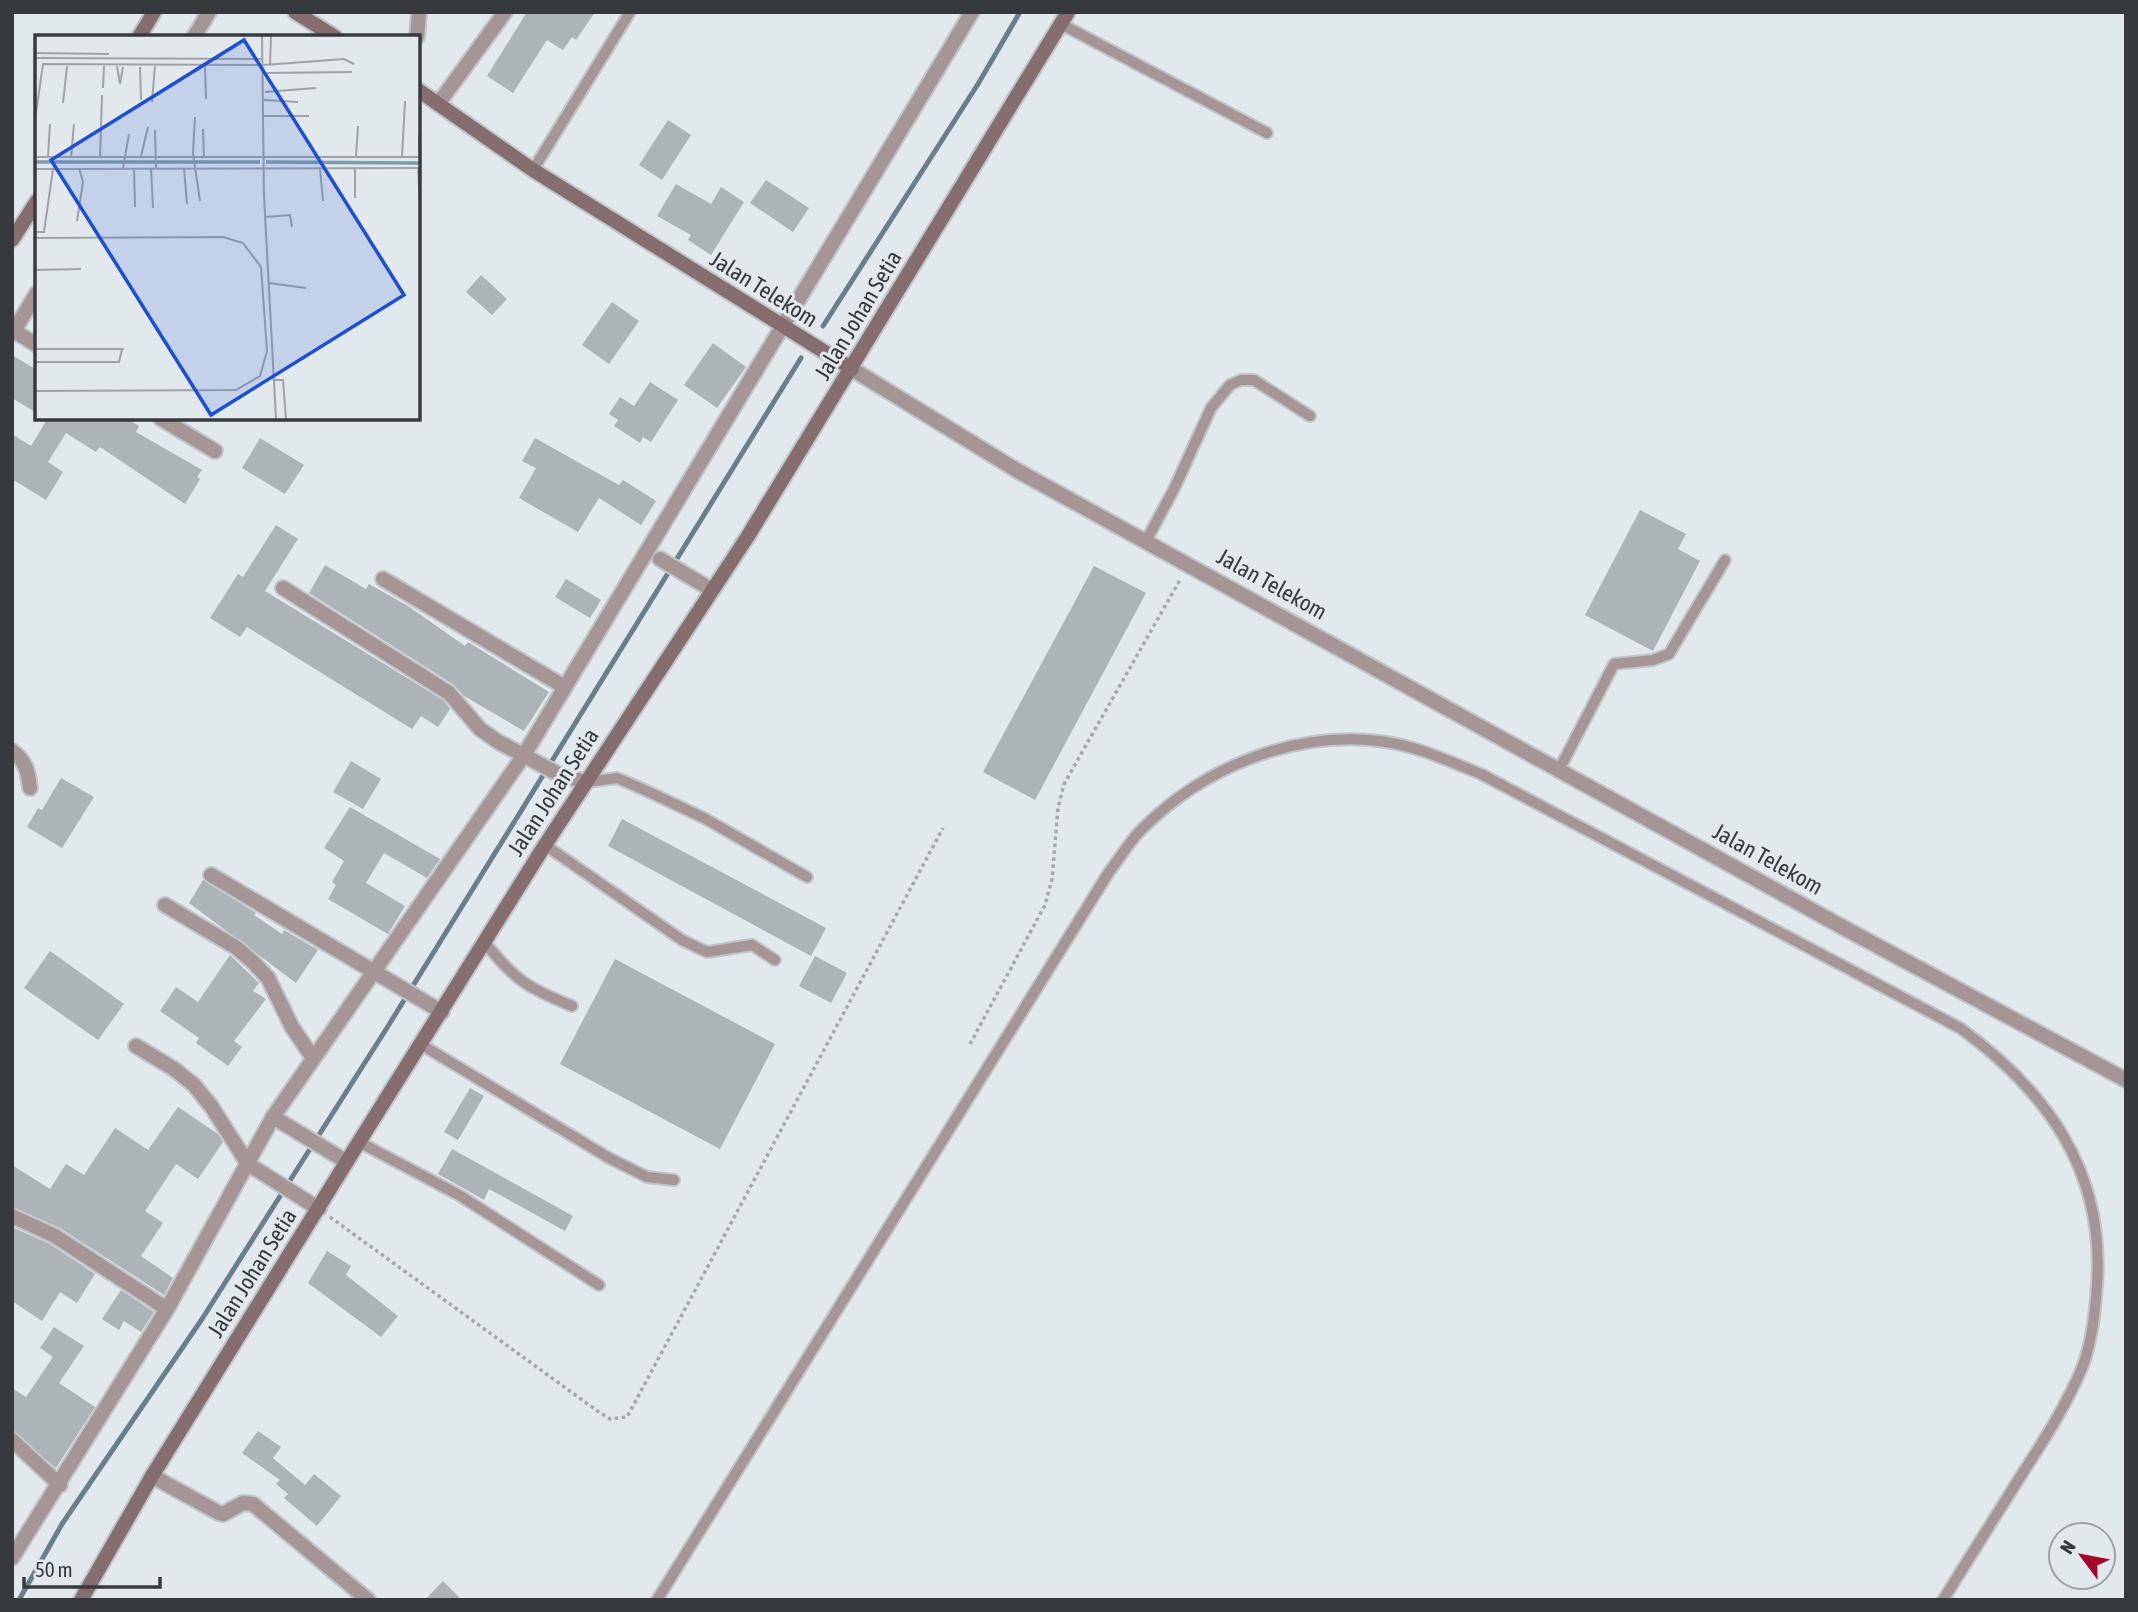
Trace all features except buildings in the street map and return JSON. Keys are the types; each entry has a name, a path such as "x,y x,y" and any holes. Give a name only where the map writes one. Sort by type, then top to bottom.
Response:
{"main road":[{"path":"140,35 154,12"},
{"path":"295,12 332,35"},
{"name":"Jalan Johan Setia","path":"81,1600 152,1476 347,1161 486,944 545,845 712,590 852,369 1064,18"},
{"name":"Jalan Telekom","path":"420,91 533,170 780,327 852,369"},
{"path":"12,240 35,204"}],"street":[{"path":"195,35 209,12"},
{"path":"417,35 419,12"},
{"path":"438,104 505,12"},
{"path":"12,1558 60,1485 253,1167 273,1117 373,971 529,758 562,686 649,552 780,327 972,12"},
{"path":"35,296 13,332 35,344"},
{"name":"Jalan Telekom","path":"852,369 1018,471 1560,768 1858,936 2126,1080"},
{"path":"162,420 215,451"},
{"path":"660,559 712,590"},
{"path":"383,579 562,686"},
{"path":"283,588 449,693 480,729 562,776 587,782"},
{"path":"12,751 21,757 27,769 30,788"},
{"path":"211,875 442,1012"},
{"path":"165,905 237,948 254,962 268,978 292,1027 313,1058"},
{"path":"136,1046 174,1069 194,1085 253,1167 319,1209"},
{"path":"273,1117 347,1161"},
{"path":"12,1216 55,1236 167,1309"},
{"path":"12,1440 60,1485"},
{"path":"152,1476 219,1513 223,1514 243,1503 253,1504 368,1600"}],"lane":[{"path":"533,170 630,12"},
{"path":"1064,18 1267,133"},
{"path":"1146,541 1174,489 1211,408 1230,385 1254,380 1310,415"},
{"path":"1560,768 1614,664 1653,660 1669,654 1725,560"},
{"path":"657,1600 1109,872 1140,831 1173,801 1234,765 1270,752 1318,742 1379,741 1434,755 1481,774 1960,1028 1999,1057 2061,1129 2081,1170 2094,1213 2099,1260 2092,1330 2082,1366 2062,1411 1943,1600"},
{"path":"587,782 617,778 627,782 704,818 807,877"},
{"path":"545,845 682,940 707,952 752,946 775,960"},
{"path":"486,944 510,974 539,992 572,1006"},
{"path":"422,1045 609,1158 647,1177 674,1180"},
{"path":"359,1142 459,1195 599,1285"}],"path":[{"path":"970,1044 1045,905 1052,879 1058,808 1064,784 1189,564"}],"waterway":[{"path":"823,326 978,84 1020,12"},
{"path":"19,1600 62,1524 202,1319 385,1031 801,358"}]}
